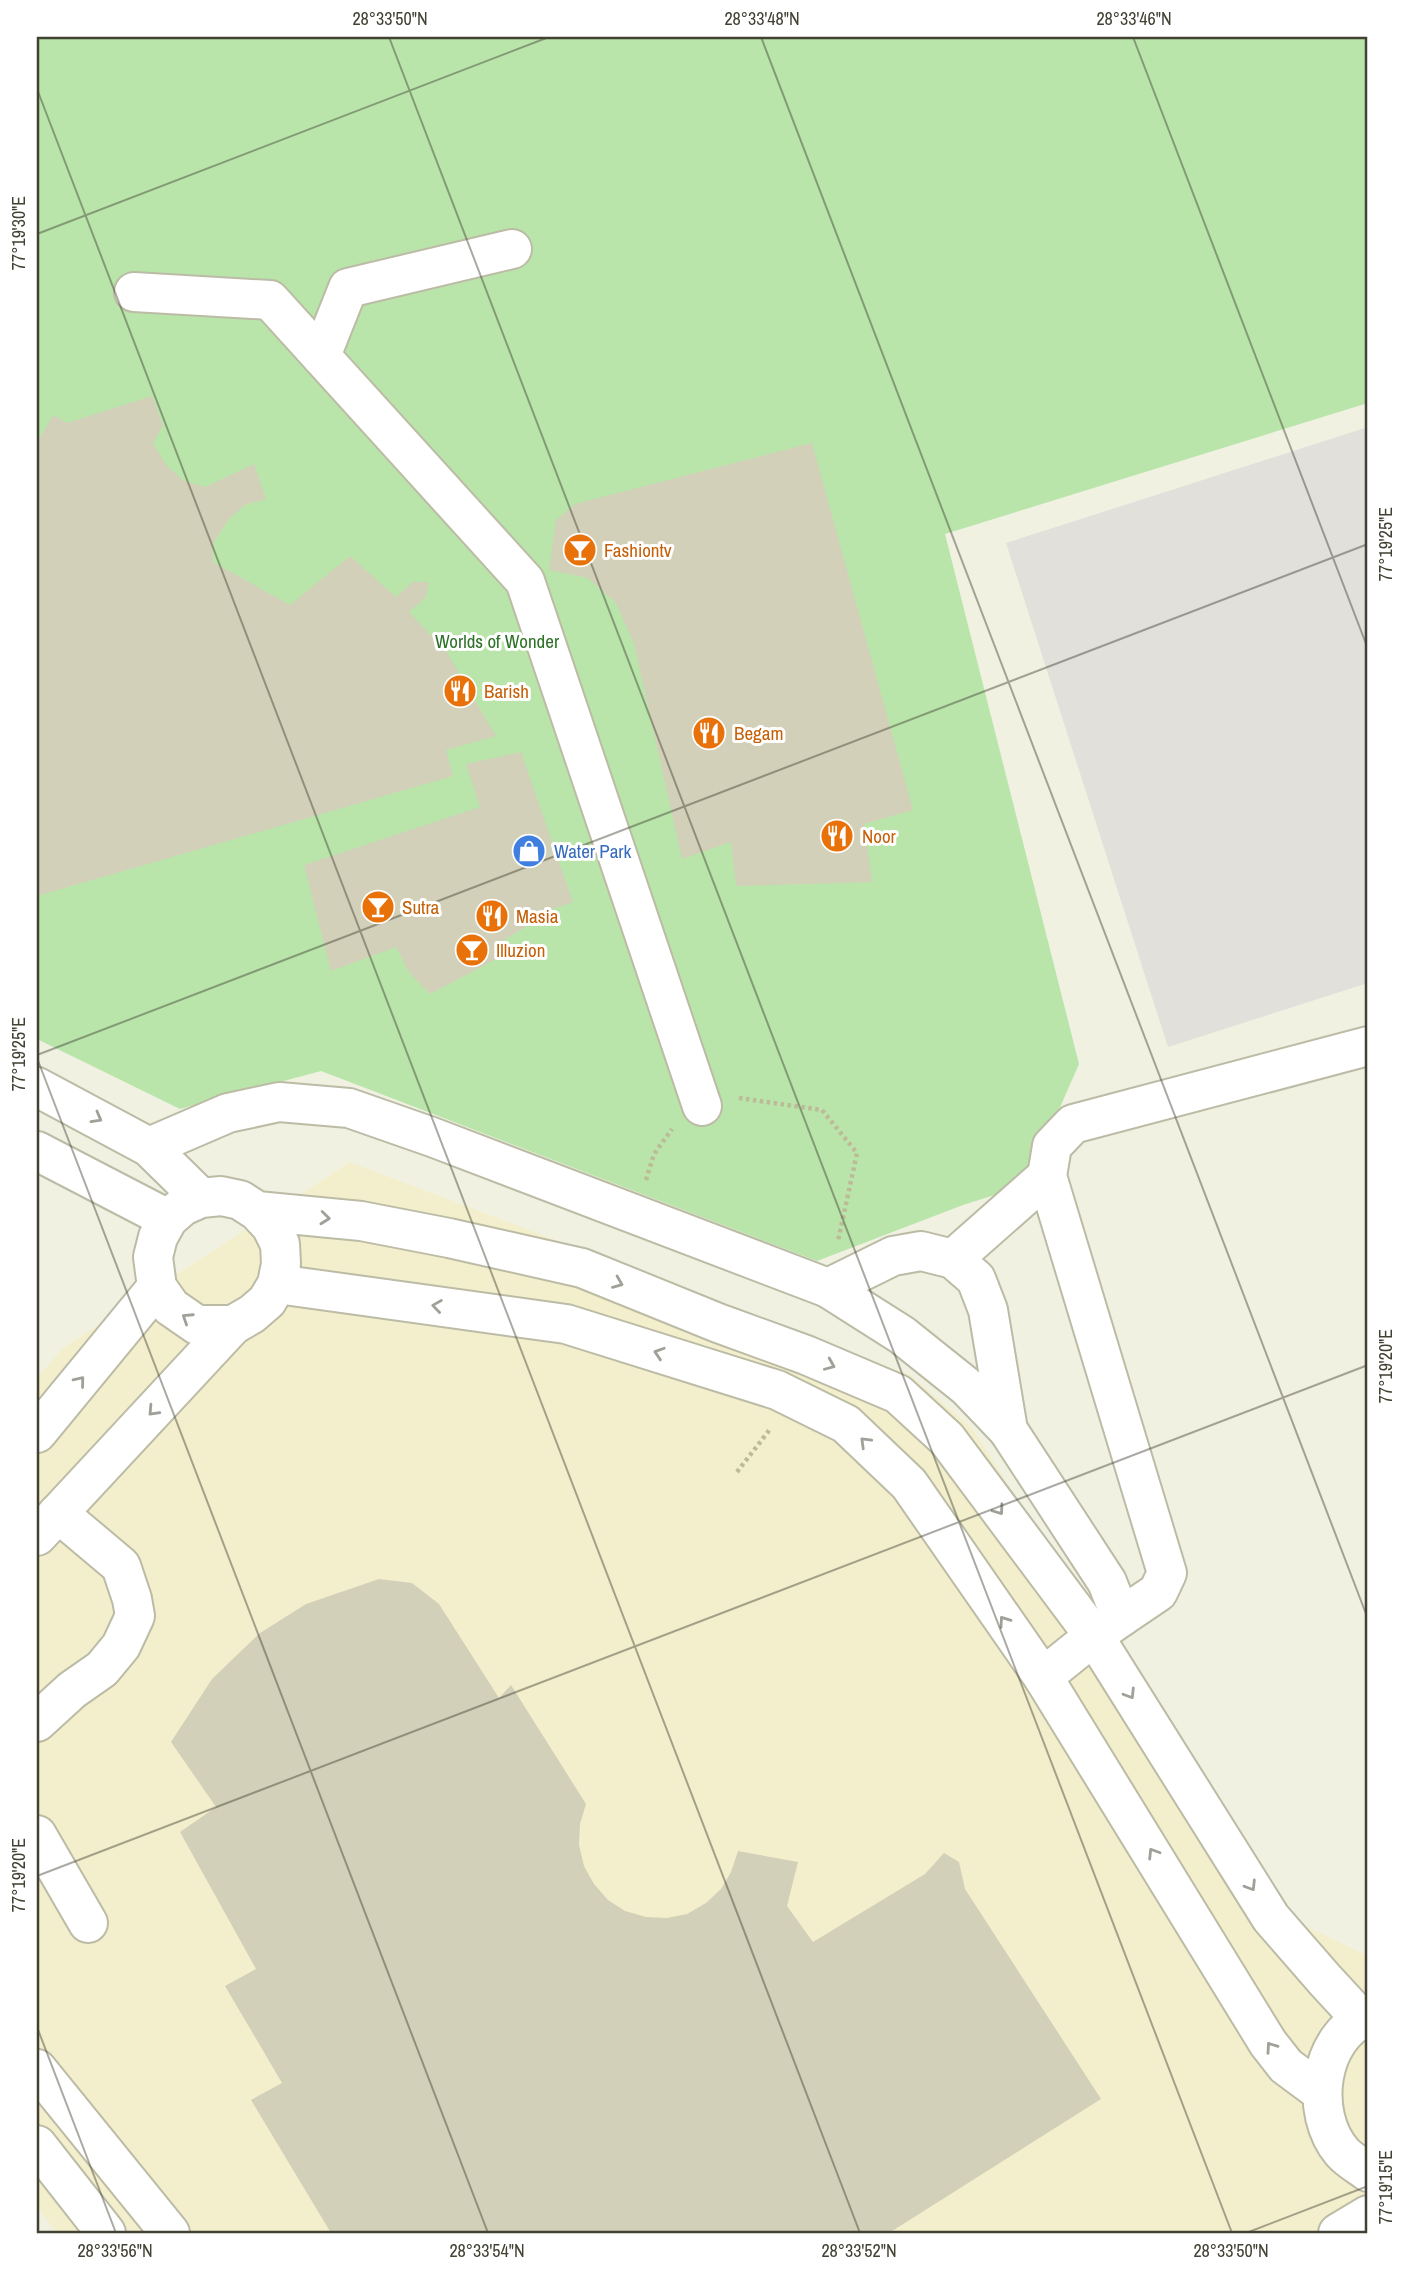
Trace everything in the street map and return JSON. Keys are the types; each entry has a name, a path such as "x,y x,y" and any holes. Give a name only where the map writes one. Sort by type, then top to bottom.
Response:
{"street":[{"path":"321,356 348,288 512,249"},
{"path":"134,292 270,300 526,581 702,1106"},
{"path":"1043,1677 1107,1627 1158,1592 1167,1573 1047,1176 1052,1146 1073,1124 1368,1046"},
{"path":"37,1087 149,1147 201,1198"},
{"path":"149,1147 228,1113 279,1102 349,1108 828,1288 902,1335 967,1387 1008,1430 1107,1582 1107,1627"},
{"path":"37,1151 168,1219"},
{"path":"953,1259 1047,1176"},
{"path":"37,1723 72,1690 102,1669 121,1646 135,1616 121,1566 47,1525 233,1325 267,1301 277,1284 281,1264 279,1244 271,1226 257,1211 240,1200 221,1196 201,1198 183,1206 168,1219 158,1237 153,1257 157,1287 171,1307 197,1325 233,1325"},
{"path":"257,1211 360,1221 582,1268 898,1394 947,1439 1107,1627 1271,1918 1325,1980 1365,2017 1344,2033 1327,2061 1321,2092 1326,2125 1342,2153 1368,2172"},
{"path":"828,1288 893,1256 921,1251 953,1259 976,1279 988,1310 1008,1430"},
{"path":"566,1324 582,1268"},
{"path":"277,1284 566,1324 777,1390 846,1424 909,1484 1043,1677 1268,2043 1286,2066 1321,2092"},
{"path":"37,1433 157,1287"},
{"path":"37,1835 88,1923"},
{"path":"37,2069 170,2233"},
{"path":"37,2145 106,2233"},
{"path":"1338,2233 1368,2216"}],"path":[{"path":"637,1215 654,1154 686,1110 743,1097 822,1110 857,1153 828,1288"}],"shaded area":[{"path":"1368,427 1368,983 1168,1047 1006,543"},
{"path":"350,1162 910,1375 972,1428 1283,1915 1368,1956 1368,2233 57,2233 37,2206 37,1378 63,1348"}],"green space":[{"name":"Worlds of Wonder","path":"37,37 1368,37 1368,403 945,534 1079,1064 1026,1185 963,1205 817,1261 321,1071 180,1109 37,1039"}],"building":[{"path":"152,396 163,425 153,443 166,465 184,481 205,487 254,464 266,499 245,505 228,520 213,544 213,562 290,605 350,556 396,597 413,582 429,582 426,597 409,612 446,651 496,736 446,750 453,776 37,896 37,443 53,415 67,423"},
{"path":"812,443 913,810 864,824 872,882 736,886 731,842 682,859 634,644 616,603 588,578 549,570 556,520 575,504"},
{"path":"521,752 573,902 541,913 542,917 499,943 504,955 430,994 409,972 396,947 331,971 304,865 480,807 466,764"},
{"path":"379,1579 412,1583 439,1604 499,1698 511,1685 586,1804 580,1824 579,1845 584,1866 594,1884 608,1900 625,1911 646,1917 667,1918 687,1914 706,1903 721,1889 731,1872 738,1851 798,1862 787,1906 813,1942 925,1874 944,1853 959,1862 965,1889 1101,2099 889,2233 331,2233 251,2100 282,2083 225,1986 256,1969 180,1832 216,1807 171,1742 212,1679 260,1633 306,1604"}],"place":[{"name":"Fashiontv","path":"580,550"},
{"name":"Barish","path":"460,691"},
{"name":"Begam","path":"709,733"},
{"name":"Noor","path":"837,836"},
{"name":"Water Park","path":"529,851"},
{"name":"Sutra","path":"378,907"},
{"name":"Masia","path":"492,916"},
{"name":"Illuzion","path":"472,950"}]}
